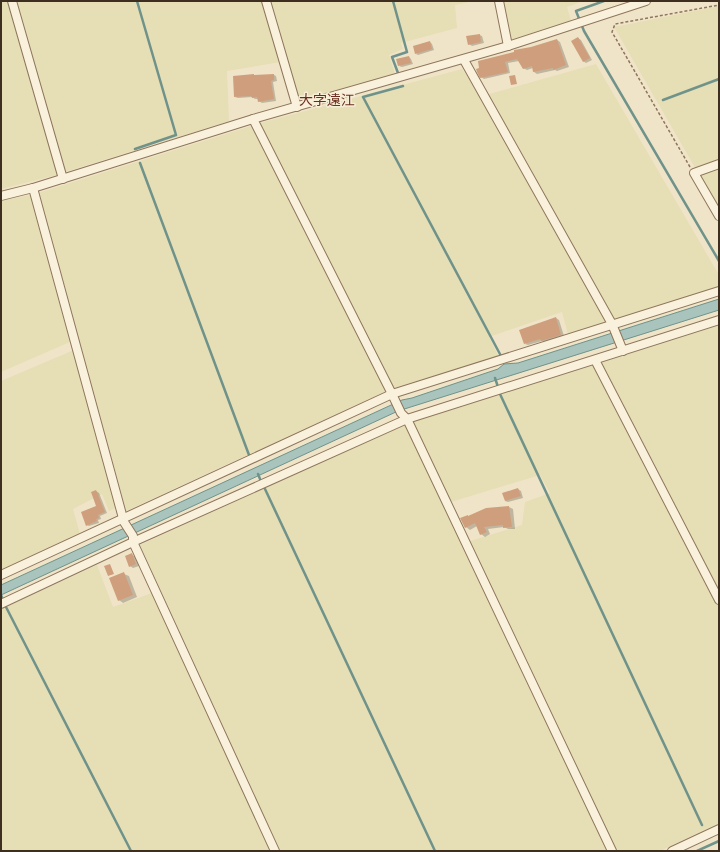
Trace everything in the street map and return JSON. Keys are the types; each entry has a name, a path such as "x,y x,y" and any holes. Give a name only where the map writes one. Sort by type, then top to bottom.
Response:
{"street":[{"path":"12,1 63,179"},
{"path":"266,1 297,107"},
{"path":"500,1 508,46"},
{"path":"1,196 63,179 253,119 464,60 646,1"},
{"path":"464,60 614,327 622,348"},
{"path":"253,119 404,416 612,851"},
{"path":"719,164 694,173 719,216"},
{"path":"33,188 124,520 275,851"},
{"path":"1,575 393,396 614,327 719,291"},
{"path":"1,604 133,539 404,416 595,360 622,348 719,320"},
{"path":"595,360 719,600"},
{"path":"672,851 719,829"}],"path":[{"path":"694,173 612,32 615,24 719,5"}],"shaded area":[{"path":"1,1 8,1 57,175 1,189"},
{"path":"16,1 263,1 281,62 227,71 229,121 65,172"},
{"path":"270,1 474,1 455,5 457,28 401,43 403,49 389,55 395,74 300,101"},
{"path":"503,1 583,1 567,7 571,21 511,41"},
{"path":"719,6 719,209 614,27"},
{"path":"596,64 719,275 719,288 568,334 562,312 489,337 499,357 393,388 126,511 38,193 264,122 462,69 482,96"},
{"path":"30,195 70,342 1,372 1,201"},
{"path":"719,323 719,823 660,851 615,851 470,541 522,525 525,502 550,493 540,475 451,502 413,421"},
{"path":"74,350 116,508 109,511 102,494 73,509 80,534 1,570 1,381"},
{"path":"405,424 608,851 280,851 274,839 140,545"},
{"path":"97,565 113,607 152,593 271,851 1,851 1,609"}],"water":[{"path":"719,299 719,310 398,411 1,595 1,585 402,400 498,369 504,364 518,363"}],"building":[{"path":"480,34 481,42 468,45 466,36"},
{"path":"578,37 590,58 583,62 571,41"},
{"path":"557,39 566,65 553,70 553,68 533,72 532,66 523,69 517,59 505,62 508,72 480,78 477,72 476,69 479,68 478,61"},
{"path":"430,41 432,49 415,54 413,46"},
{"path":"409,56 411,63 398,66 396,59"},
{"path":"274,74 274,80 271,81 274,99 258,102 257,97 234,97 233,76"},
{"path":"515,75 517,84 511,85 509,76"},
{"path":"556,317 561,335 524,344 519,330"},
{"path":"518,488 521,496 505,501 502,493"},
{"path":"96,490 105,512 98,515 99,518 96,519 97,521 86,526 81,512 96,506 91,492"},
{"path":"509,506 512,527 503,528 503,525 484,527 487,532 480,535 475,523 465,528 460,518 486,508"},
{"path":"132,553 136,564 129,567 125,556"},
{"path":"110,564 114,574 108,576 104,566"},
{"path":"124,572 133,595 118,601 109,578"}],"waterway":[{"path":"135,149 176,135 137,1"},
{"path":"393,1 407,52 392,57 398,73"},
{"path":"604,1 576,11 584,31 719,261"},
{"path":"663,100 719,79"},
{"path":"403,86 363,97 501,356"},
{"path":"140,163 249,455"},
{"path":"495,378 498,387"},
{"path":"500,394 702,825"},
{"path":"258,474 260,479"},
{"path":"265,489 435,851"},
{"path":"1,595 3,600"},
{"path":"6,607 131,851"},
{"path":"697,851 719,841"}],"district":[{"name":"大字遠江","path":"327,100"}]}
